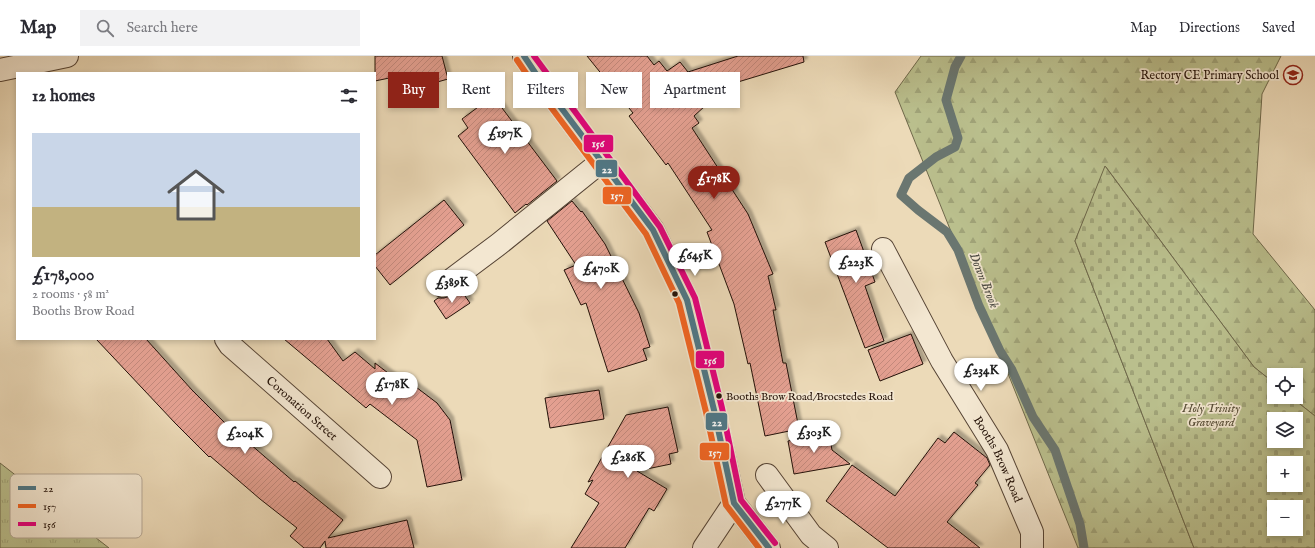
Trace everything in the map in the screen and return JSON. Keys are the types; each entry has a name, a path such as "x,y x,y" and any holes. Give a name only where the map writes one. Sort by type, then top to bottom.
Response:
{"street":[{"path":"0,70 29,69 67,56"},
{"path":"524,56 538,77 653,230 687,300 714,410 734,503 769,548"},
{"path":"443,286 499,244 602,161"},
{"name":"Booths Brow Road","path":"883,249 942,361 997,450 1032,532 1032,548"},
{"name":"Coronation Street","path":"227,340 230,345 380,476"},
{"path":"767,475 811,534 827,548"},
{"path":"704,548 734,503"}],"green space":[{"path":"921,56 1281,56 1262,94 1253,234 1315,310 1315,416 1300,404 1303,404 1303,368 1267,368 1267,377 1254,367 1106,167 1075,241 1194,548 1078,548 895,92"},
{"name":"Holy Trinity Graveyard","path":"1105,166 1254,367 1267,377 1267,404 1300,404 1315,416 1315,548 1194,548 1075,241"},
{"path":"0,463 14,474 10,474 10,538 96,538 109,548 0,548"}],"building":[{"path":"375,56 442,56 447,79 439,82 439,72 388,72 388,78 376,81"},
{"path":"587,56 647,56 654,65 659,61 667,71 680,62 688,72 650,72 650,108 703,108 694,116 699,123 692,128 748,214 773,274 768,276 776,310 773,310 783,363 786,363 799,429 765,436 750,363 748,364 734,304 707,232 712,230 668,163 666,165 629,116 633,113 629,108 642,108 642,72 600,72"},
{"path":"738,56 803,56 804,62 740,81 740,72 688,72"},
{"path":"477,108 502,108 557,181 515,213 458,136 468,128 462,119"},
{"path":"444,200 464,225 390,285 376,267 376,254"},
{"path":"572,201 581,212 582,211 605,244 639,313 650,347 643,349 647,360 608,372 586,303 581,305 564,270 576,265 547,221"},
{"path":"856,230 875,282 865,286 884,341 865,348 825,242"},
{"path":"460,289 470,303 446,319 434,301 438,298 450,296"},
{"path":"911,334 923,364 880,381 868,350"},
{"path":"97,340 147,340 192,390 240,438 242,437 294,482 295,481 343,520 328,538 407,520 414,548 326,548 325,541 320,548 304,548 290,536 297,528 260,499 210,456 209,457"},
{"path":"285,340 328,340 343,361 355,352 375,369 375,363 409,389 412,384 437,403 450,420 462,480 427,487 417,440 370,404 366,408"},
{"path":"599,390 604,419 550,428 545,398"},
{"path":"668,407 678,452 669,454 671,464 637,471 667,489 654,511 649,508 625,548 571,548 599,503 585,494 593,480 588,482 626,415"},
{"path":"954,432 987,458 990,465 975,483 978,485 947,522 980,548 888,548 826,501 852,465 895,496 938,438 945,443"},
{"path":"829,433 832,450 850,464 794,474 788,441"}],"waterway":[{"name":"Down Brook","path":"961,56 955,67 946,100 958,138 955,147 936,157 909,178 901,195 947,232 958,250 979,306 1000,351 1012,370 1033,417 1055,450 1080,524 1084,548"}],"transit line":[{"name":"22","path":"524,56 538,77 653,230 687,300 714,410 734,503 769,548"},
{"name":"156","path":"534,56 660,227 695,298 722,408 741,500 775,543"},
{"name":"157","path":"517,60 646,234 679,303 706,412 726,505 759,548"}],"place":[{"name":"Rectory CE Primary School","path":"1293,75"},
{"name":"Booths Brow Road/Brocstedes Road","path":"719,396"}]}
